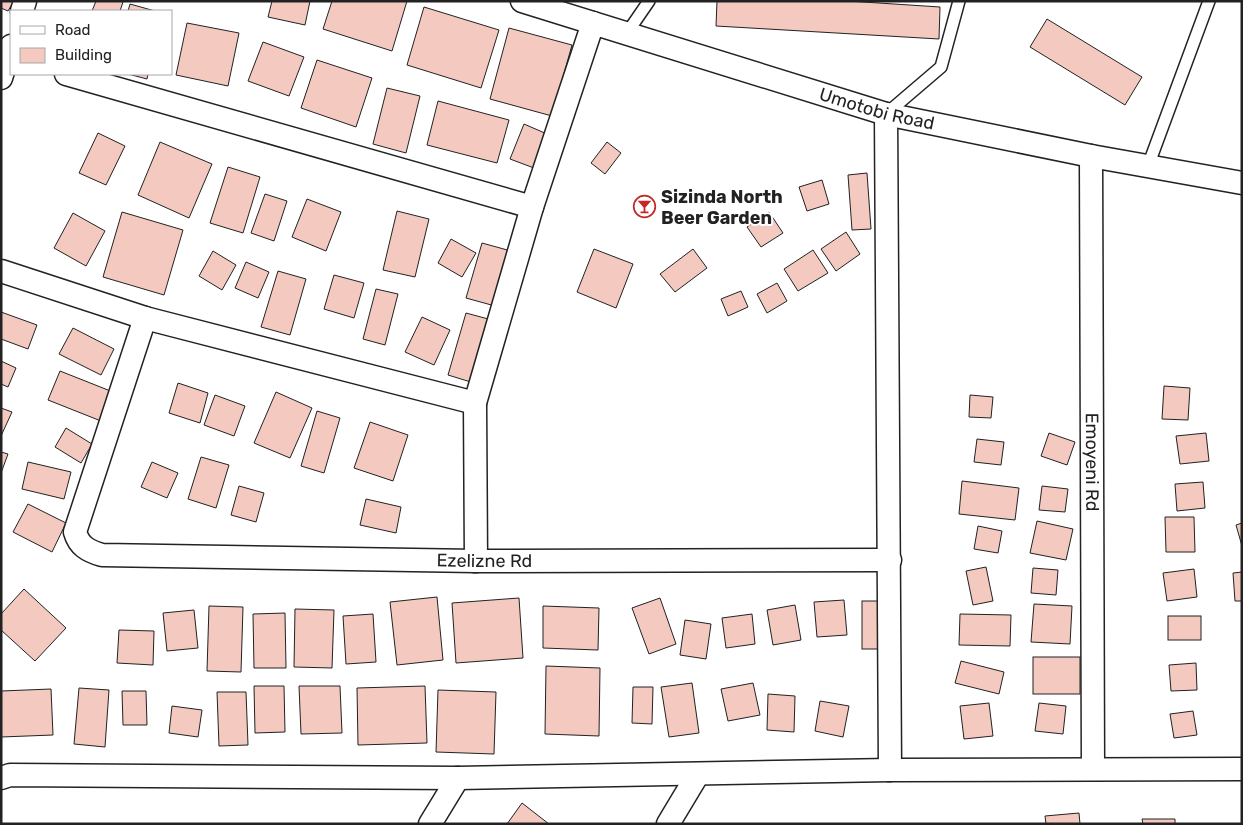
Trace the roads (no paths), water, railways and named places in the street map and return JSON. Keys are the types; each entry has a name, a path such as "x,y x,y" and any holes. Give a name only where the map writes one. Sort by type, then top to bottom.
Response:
{"street":[{"name":"Umotobi Road","path":"522,1 627,32 886,114 1092,156 1242,183"},
{"path":"476,561 475,403 532,207 593,23"},
{"path":"70,75 532,207"},
{"path":"886,114 890,770"},
{"name":"Emoyeni Rd","path":"1092,156 1093,769"},
{"path":"1,271 145,318 475,403"},
{"name":"Ezelizne Rd","path":"145,318 75,532 80,544 91,552 102,555 476,561 890,560"},
{"path":"1,778 10,775 458,778 890,770 1242,769"},
{"path":"668,824 698,774"},
{"path":"430,824 458,778"}],"lane":[{"path":"627,32 649,1"},
{"path":"886,114 941,67 959,1"},
{"path":"1148,166 1209,1"}],"place":[{"name":"Sizinda North Beer Garden","path":"645,207"}]}
